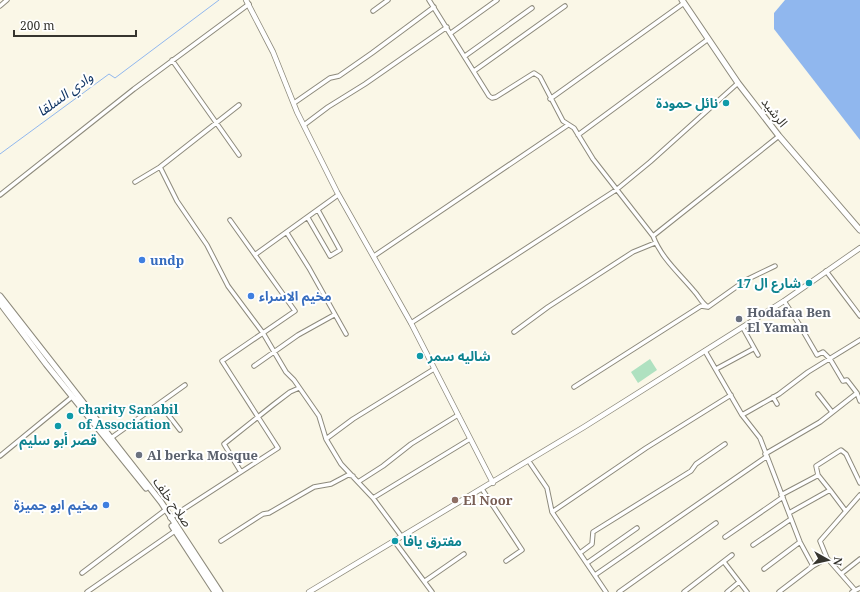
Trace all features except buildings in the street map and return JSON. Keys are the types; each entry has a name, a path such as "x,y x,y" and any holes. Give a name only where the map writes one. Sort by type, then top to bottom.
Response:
{"main road":[{"name":"الرشيد","path":"683,2 707,40 779,136 860,230"},
{"name":"صلاح خلف","path":"0,296 161,502 170,518 220,592"},
{"path":"0,303 72,397 164,512 215,592"}],"street":[{"path":"0,6 7,0"},
{"path":"373,11 388,0"},
{"path":"429,0 492,98 534,72 540,78 563,121 574,128 616,190 653,236 658,249 697,294 704,305 708,307"},
{"path":"451,33 497,0"},
{"path":"0,195 90,122 247,2 273,52 294,103 338,195 411,323 493,483"},
{"path":"550,99 683,2"},
{"path":"474,71 565,6"},
{"path":"294,103 330,78 339,76 434,7"},
{"path":"464,56 532,8"},
{"path":"304,125 328,106 365,84 447,28"},
{"path":"578,135 707,40"},
{"path":"172,60 239,155"},
{"path":"411,323 616,190 650,162 738,83"},
{"path":"135,182 160,167 238,105"},
{"path":"374,256 568,125"},
{"path":"653,236 779,136"},
{"path":"160,167 177,201 207,245 228,286 263,333 286,372 319,416 326,439 342,464 373,498 402,537"},
{"path":"256,254 297,226 338,195"},
{"path":"308,218 330,256 340,250 318,210"},
{"path":"170,518 278,448 222,360 294,311 256,254 230,220"},
{"path":"287,233 346,334"},
{"path":"514,332 548,307 633,252 655,242"},
{"path":"309,592 315,591 482,490 743,328 784,302 860,248"},
{"path":"574,387 701,306 708,307 746,280 775,266"},
{"path":"826,271 860,316"},
{"path":"784,302 817,355 823,352 830,359 843,381 847,380 860,401"},
{"path":"254,366 314,325 334,314"},
{"path":"743,328 758,355"},
{"path":"742,415 772,398 860,340"},
{"path":"716,369 753,348"},
{"path":"705,351 742,415 760,438 800,542 813,566"},
{"path":"326,439 353,419 434,369"},
{"path":"111,438 185,385"},
{"path":"241,472 224,444 290,392 299,388"},
{"path":"595,575 766,455 820,422 856,393"},
{"path":"818,394 832,412"},
{"path":"552,512 646,448 731,396"},
{"path":"0,456 72,397"},
{"path":"772,398 777,404"},
{"path":"160,404 180,430"},
{"path":"358,482 383,466 411,444 458,415"},
{"path":"373,498 470,439"},
{"path":"580,553 592,544 593,532 691,471 696,464 725,444"},
{"path":"845,510 818,474 816,466 841,450 846,454 860,483"},
{"path":"530,463 547,488 552,512 606,592"},
{"path":"725,537 782,496 818,474"},
{"path":"221,541 263,514 269,513 314,487 331,484 348,475 353,476"},
{"path":"482,490 522,550 506,562"},
{"path":"789,513 830,490"},
{"path":"860,495 845,510 820,541 827,558 854,591 860,588"},
{"path":"82,573 164,512"},
{"path":"753,545 791,519"},
{"path":"618,592 716,523"},
{"path":"587,563 637,528"},
{"path":"87,592 175,531"},
{"path":"395,542 432,592"},
{"path":"764,569 800,542"},
{"path":"425,581 464,554"},
{"path":"684,592 732,555"},
{"path":"779,592 813,566 827,558"},
{"path":"841,574 860,559"},
{"path":"724,562 747,592"},
{"path":"727,592 739,582"}],"green space":[{"path":"650,359 657,370 638,383 631,372"}],"water":[{"path":"785,0 860,0 860,140 774,29 774,13"}],"waterway":[{"name":"وادي السلقا","path":"0,154 109,74 115,78 219,0"}],"place":[{"name":"نائل حمودة","path":"726,103"},
{"name":"undp","path":"142,260"},
{"name":"شارع ال 17","path":"809,283"},
{"name":"مخيم الاسراء","path":"251,296"},
{"name":"Hodafaa Ben El Yaman","path":"739,319"},
{"name":"شاليه سمر","path":"420,356"},
{"name":"charity Sanabil of Association","path":"70,416"},
{"name":"قصر أبو سليم","path":"58,426"},
{"name":"Al berka Mosque","path":"139,455"},
{"name":"El Noor","path":"455,500"},
{"name":"مخيم ابو جميزة","path":"106,505"},
{"name":"مفترق يافا","path":"395,541"}]}
